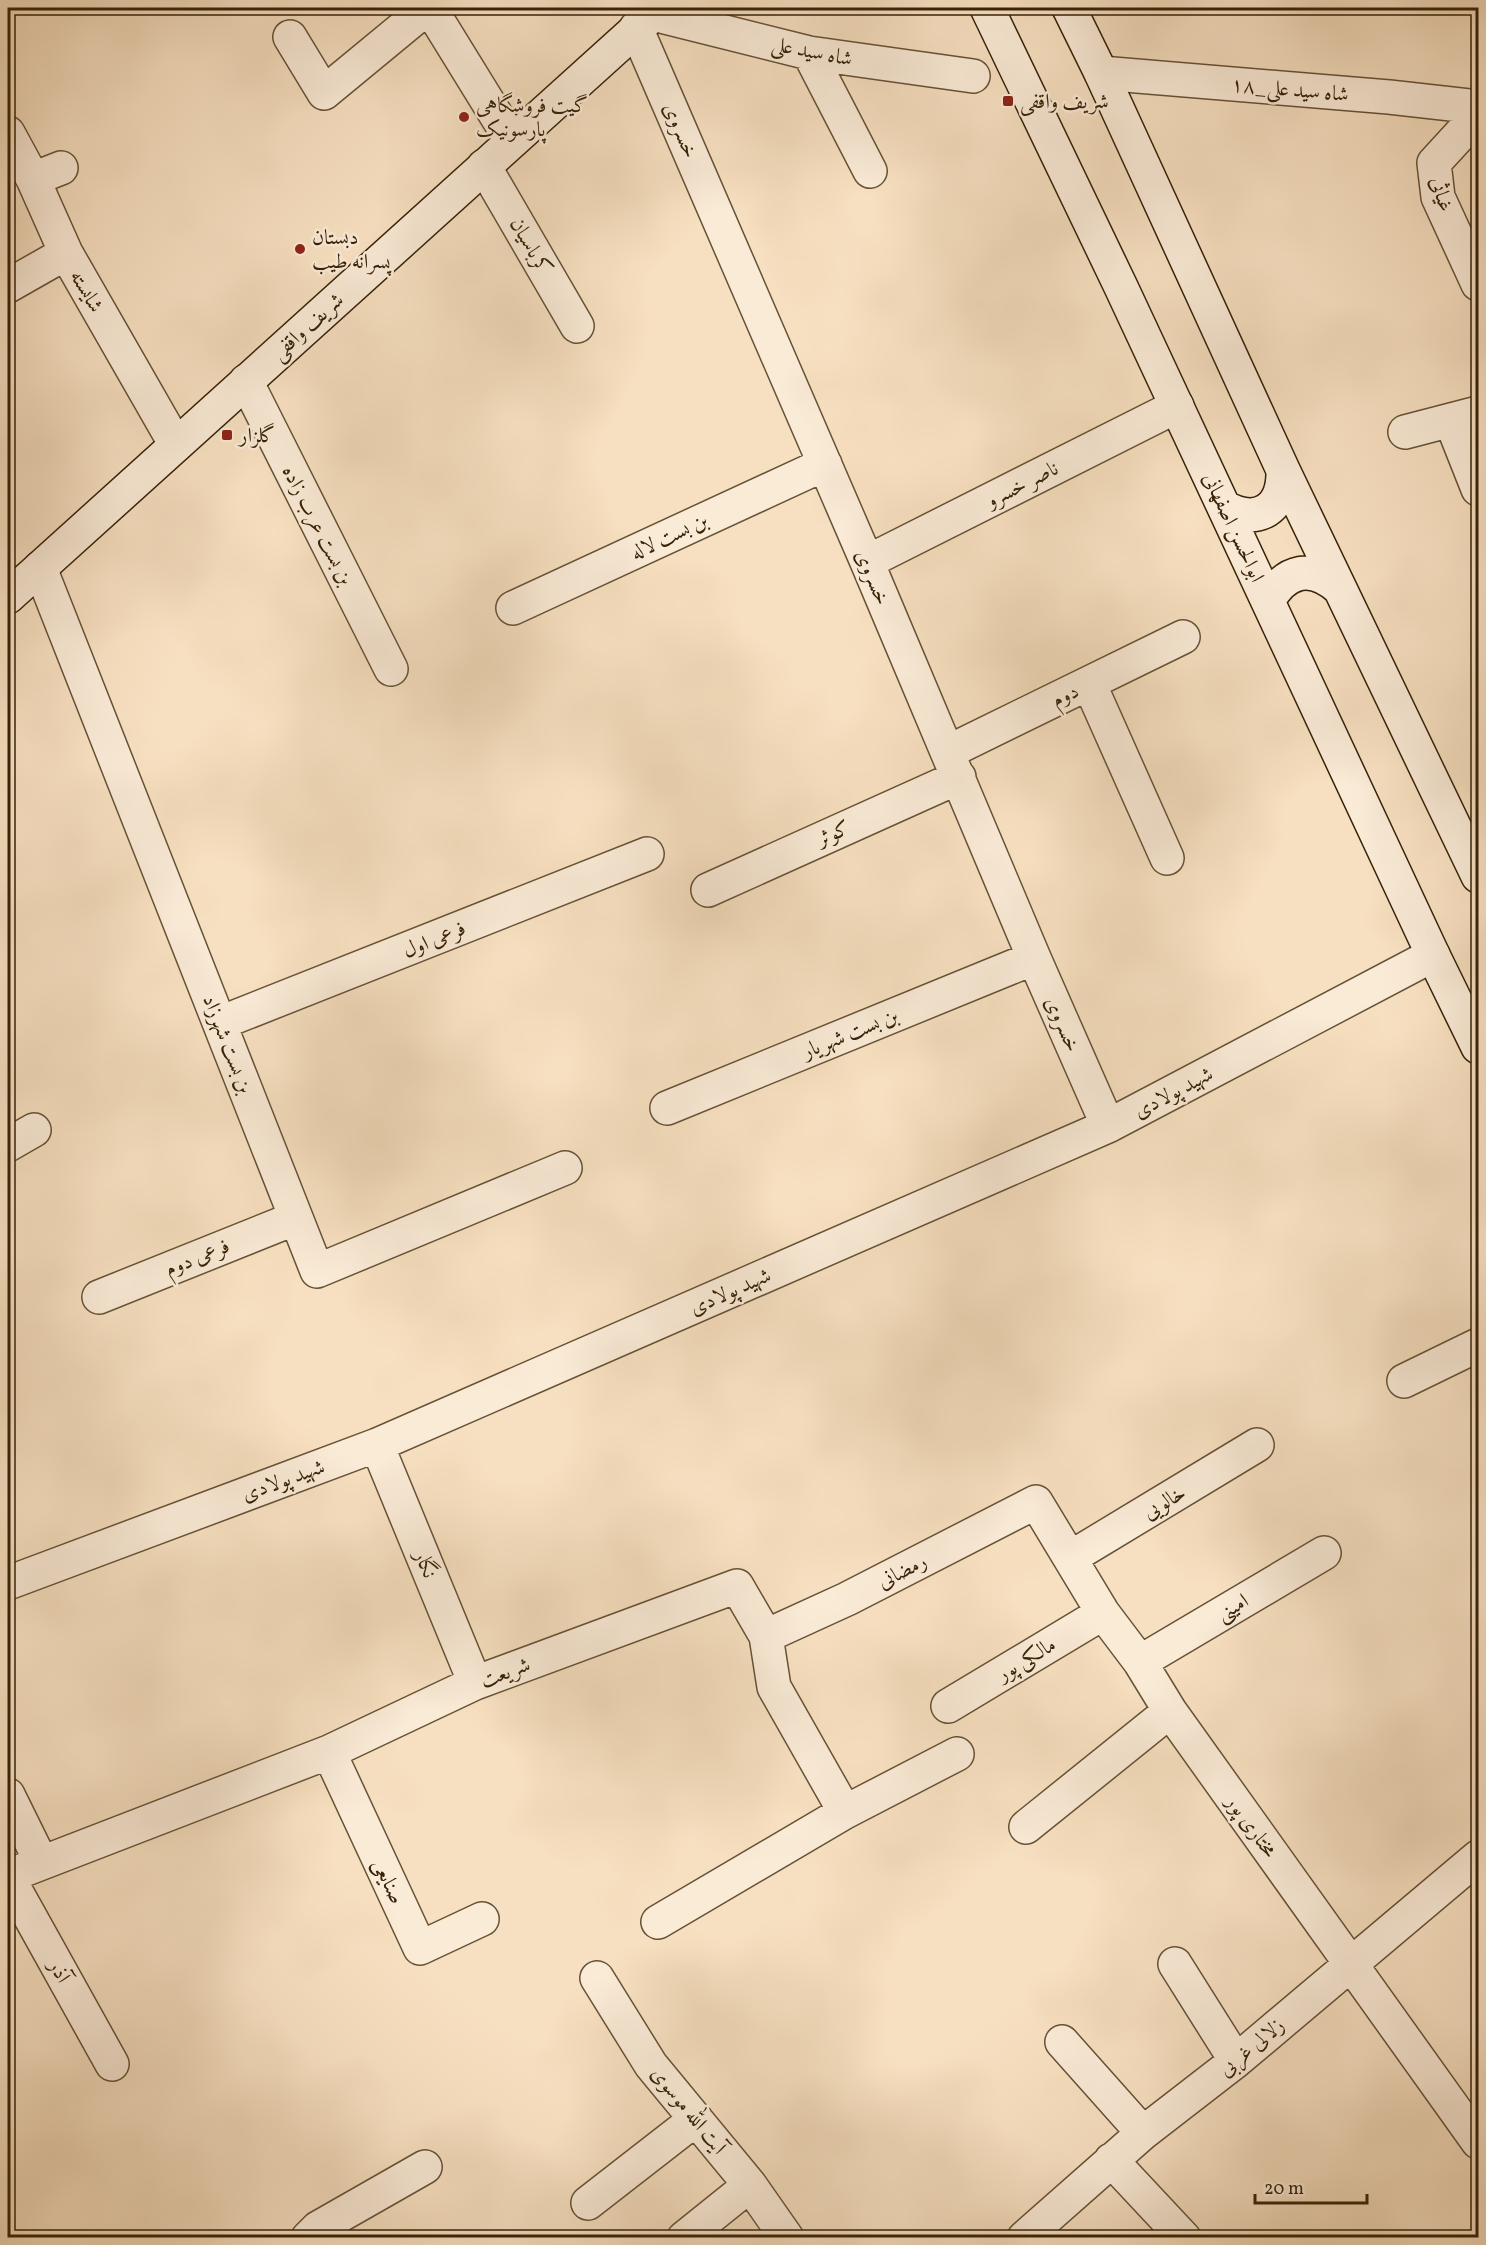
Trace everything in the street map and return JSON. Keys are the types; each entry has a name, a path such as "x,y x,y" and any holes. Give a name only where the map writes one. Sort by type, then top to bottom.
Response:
{"street":[{"path":"290,37 324,93 429,8 512,141"},
{"name":"ابوالحسن اصفهانی","path":"987,8 1177,406 1433,955 1479,1047"},
{"path":"1069,8 1283,470 1479,876"},
{"name":"شریف واقفی","path":"8,597 650,17"},
{"name":"شاه سید علی","path":"650,17 809,53 973,76"},
{"name":"خسروی","path":"650,17 825,464 1034,958 1108,1126"},
{"path":"809,53 870,171"},
{"name":"۱۸_شاه سید علی","path":"1101,73 1389,97 1479,107"},
{"name":"غیاثی","path":"1479,115 1434,163 1438,197 1479,284"},
{"name":"شایسته","path":"8,134 47,173 66,253 176,445"},
{"name":"کرباسیان","path":"484,166 578,326"},
{"path":"8,286 66,253"},
{"name":"بن بست عرب زاده","path":"246,381 391,669"},
{"name":"ناصر خسرو","path":"867,562 1177,406"},
{"path":"1405,432 1465,417 1479,489"},
{"name":"بن بست لاله","path":"513,608 825,464"},
{"path":"1224,507 1237,514 1252,516 1267,511 1278,500 1283,486 1283,470"},
{"name":"بن بست شهرزاد","path":"40,568 317,1271 565,1168"},
{"path":"1268,601 1275,588 1287,578 1300,573 1315,573 1329,578 1340,588"},
{"name":"دوم","path":"953,765 1089,683 1183,637"},
{"path":"1089,683 1167,858"},
{"name":"کوثر","path":"708,890 953,765"},
{"name":"فرعی اول","path":"220,1023 647,854"},
{"name":"شهید پولادی","path":"8,1583 377,1445 1108,1126 1433,955"},
{"name":"بن بست شهریار","path":"667,1108 1034,958"},
{"name":"فرعی دوم","path":"99,1297 296,1218"},
{"path":"1404,1381 1479,1345"},
{"name":"نگار","path":"377,1445 475,1683"},
{"name":"خالویی","path":"1070,1558 1257,1445"},
{"name":"مختاری پور","path":"1036,1503 1103,1612 1140,1662 1170,1711 1479,2142"},
{"name":"رمضانی","path":"766,1636 847,1599 1036,1503"},
{"name":"امینی","path":"1140,1662 1324,1553"},
{"name":"شریعت","path":"8,1876 329,1752 475,1683 737,1586 766,1636 774,1687 845,1812"},
{"name":"مالکی پور","path":"948,1706 1103,1612"},
{"path":"1026,1827 1170,1711"},
{"name":"صنایعی","path":"329,1752 420,1948 482,1919"},
{"path":"658,1922 845,1812 957,1754"},
{"path":"8,1796 41,1862"},
{"name":"زلالی غربی","path":"1024,2238 1143,2133 1236,2061 1351,1963 1477,1862"},
{"name":"آذر","path":"8,1876 112,2064"},
{"path":"1175,1964 1236,2061"},
{"name":"آیت الله موسوی","path":"597,1978 651,2065 750,2185 787,2238"},
{"path":"1062,2042 1143,2133"},
{"path":"588,2203 696,2119"},
{"path":"1112,2160 1184,2238"},
{"path":"308,2238 318,2228 425,2167"},
{"path":"684,2238 750,2185"}],"place":[{"name":"شریف واقفی","path":"1008,101"},
{"name":"گیت فروشگاهی پارسونیک","path":"464,117"},
{"name":"دبستان پسرانه طیب","path":"300,249"},
{"name":"گلزار","path":"227,435"}]}
